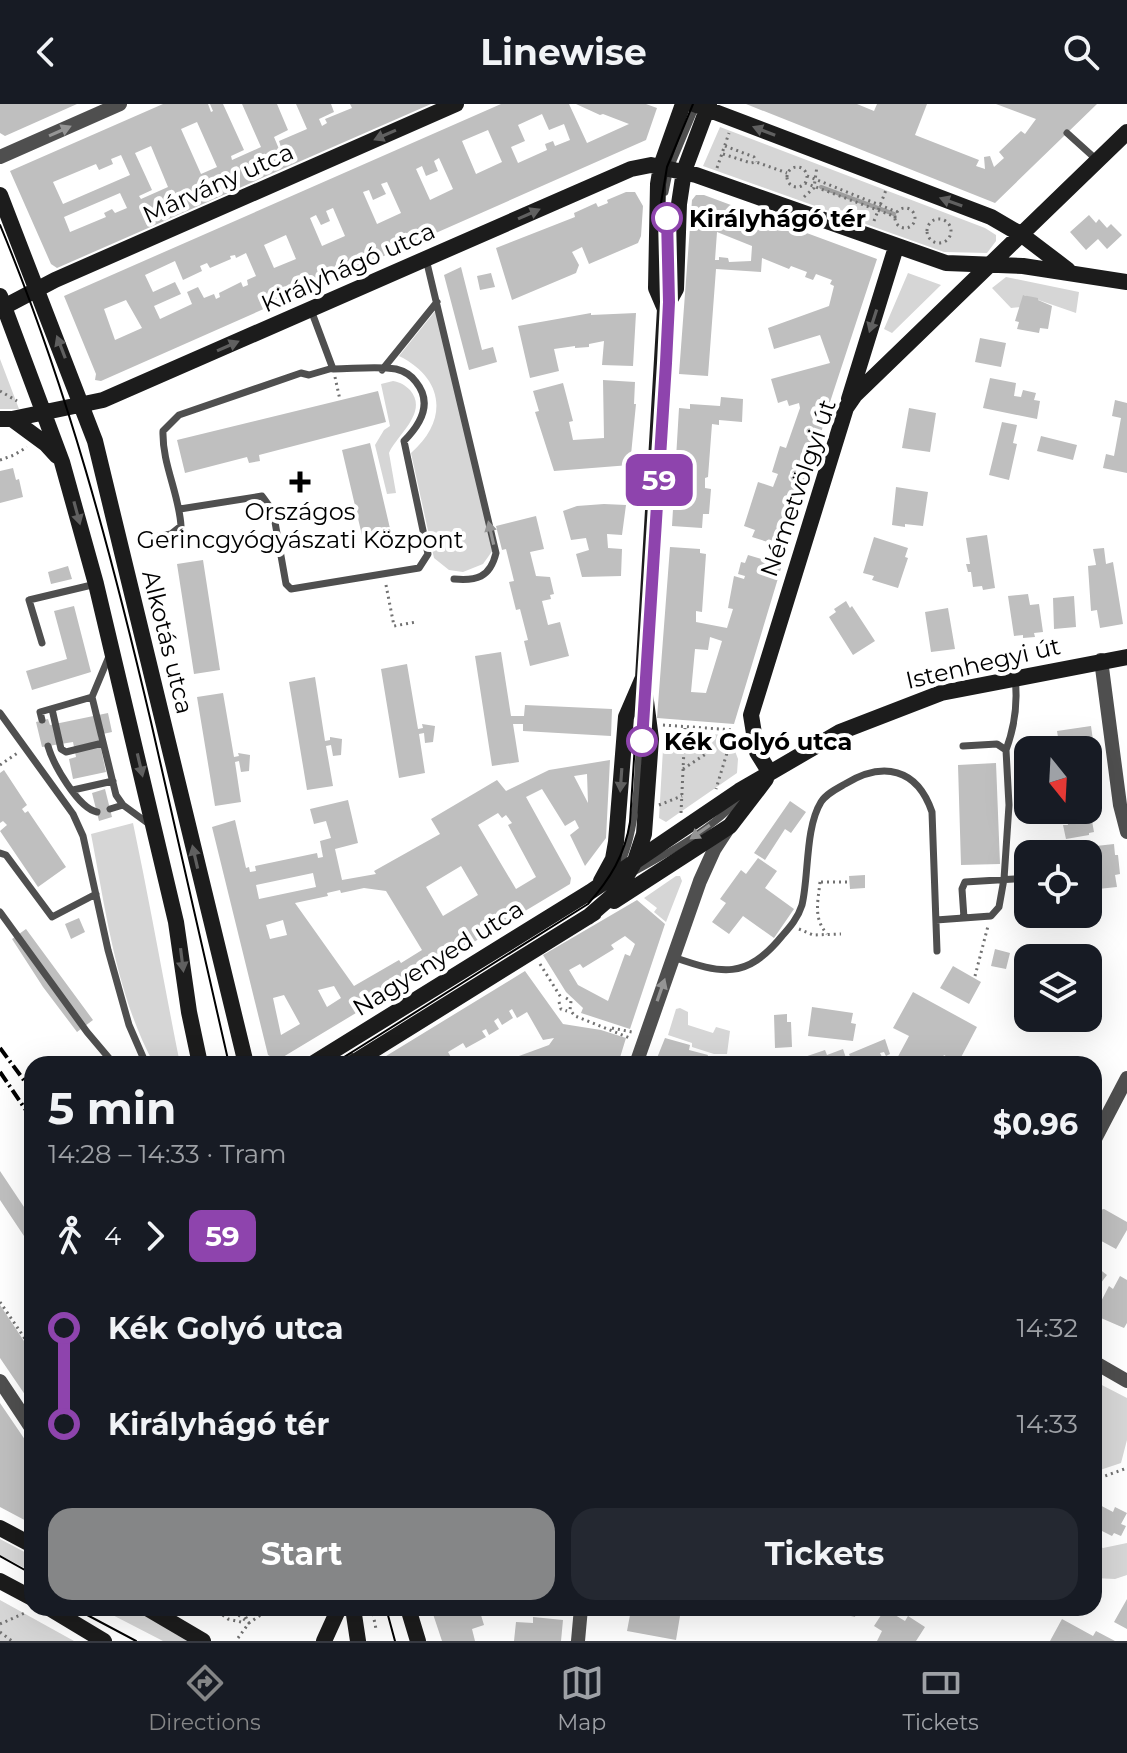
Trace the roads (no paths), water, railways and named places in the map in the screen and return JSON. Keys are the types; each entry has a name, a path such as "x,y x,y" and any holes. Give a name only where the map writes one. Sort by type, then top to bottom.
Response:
{"street":[{"path":"0,157 120,104"},
{"name":"Márvány utca","path":"1,304 456,104"},
{"path":"597,892 635,861 646,823 651,739 643,678 665,309 676,289 678,170 683,104"},
{"path":"678,170 704,107 991,217 1022,235 1069,271"},
{"name":"Németvölgyi út","path":"764,776 751,715 846,408 855,395 1127,132"},
{"name":"Királyhágó utca","path":"44,412 103,400 631,169 651,165 678,170"},
{"path":"678,170 946,263 1069,271 1127,282"},
{"name":"Alkotás utca","path":"0,195 83,406 111,505 244,1056"},
{"path":"846,408 896,247"},
{"path":"1,304 62,462 113,648 176,922 198,1056"},
{"path":"6,419 44,412"},
{"path":"6,419 46,444 62,462"},
{"name":"Istenhegyi út","path":"635,861 764,776 840,732 941,693 1127,657"},
{"path":"1101,660 1120,805 1127,832"},
{"path":"597,892 613,859 626,717 643,678"},
{"name":"Istenhegyi út","path":"588,917 730,826 764,776"},
{"path":"646,823 650,835 669,838"},
{"path":"639,1056 700,881 730,826"},
{"path":"588,917 618,891 620,876"},
{"name":"Nagyenyed utca","path":"325,1056 597,892"},
{"name":"Nagyenyed utca","path":"364,1056 588,917"},
{"path":"1102,1126 1127,1078"},
{"path":"1102,1367 1127,1381"},
{"path":"0,1381 24,1417"},
{"path":"0,1528 24,1541"},
{"path":"0,1581 24,1599"},
{"path":"62,1616 104,1641"},
{"path":"161,1616 203,1641"},
{"path":"324,1641 335,1616"},
{"path":"354,1616 358,1641"},
{"path":"410,1616 418,1641"},
{"path":"578,1641 580,1616"}],"lane":[{"path":"1067,133 1098,161"},
{"path":"426,259 496,553 493,564 484,575 473,581 454,579"},
{"path":"382,370 437,302"},
{"path":"311,310 333,368"},
{"path":"159,536 171,534 181,526 180,509 162,449 163,431 179,415 301,373 309,375 333,368 396,369 411,375 422,389 424,415 404,441 428,554 419,568 291,589 286,584 273,511 262,496 180,509"},
{"path":"42,643 29,600 96,584"},
{"path":"113,648 92,697 116,795 123,805 155,829"},
{"path":"936,920 991,916 999,907 1009,805 1006,750 1013,731 1017,696 1015,677"},
{"path":"620,876 633,822 643,678"},
{"path":"42,720 40,712 92,697"},
{"path":"52,709 61,749 66,752 103,743"},
{"path":"0,713 78,823 108,950 129,1025 143,1056"},
{"path":"963,746 997,744 1006,750"},
{"path":"48,746 52,759 73,790 89,810 97,812"},
{"path":"673,957 711,970 729,970 747,966 766,956 792,924 801,906 813,826 820,803 852,779 886,770 902,772 918,784 932,812 937,951"},
{"path":"620,876 678,847 727,813 764,776"},
{"path":"73,790 113,781"},
{"path":"110,809 123,805"},
{"path":"0,853 6,855 52,917 96,894"},
{"path":"964,918 962,889 965,882 1014,879"},
{"path":"351,1056 585,910 597,892"},
{"path":"0,912 107,1056"}],"waterway":[{"path":"821,187 894,214"}],"tram line":[{"path":"346,1056 588,904 610,876 620,856 630,822 663,303 661,203 667,167 693,104"},
{"name":"59","path":"642,741 669,302 667,218"},
{"path":"0,225 67,408 103,532 151,722 227,1056"},
{"path":"0,1556 24,1570"},
{"path":"89,1616 136,1641"},
{"path":"388,1616 395,1641"}],"railway":[{"path":"0,1048 24,1080"},
{"path":"0,1072 24,1107"}],"place":[{"name":"Királyhágó tér","path":"667,218"},
{"name":"Országos Gerincgyógyászati Központ","path":"300,482"},
{"name":"Kék Golyó utca","path":"642,741"}]}
